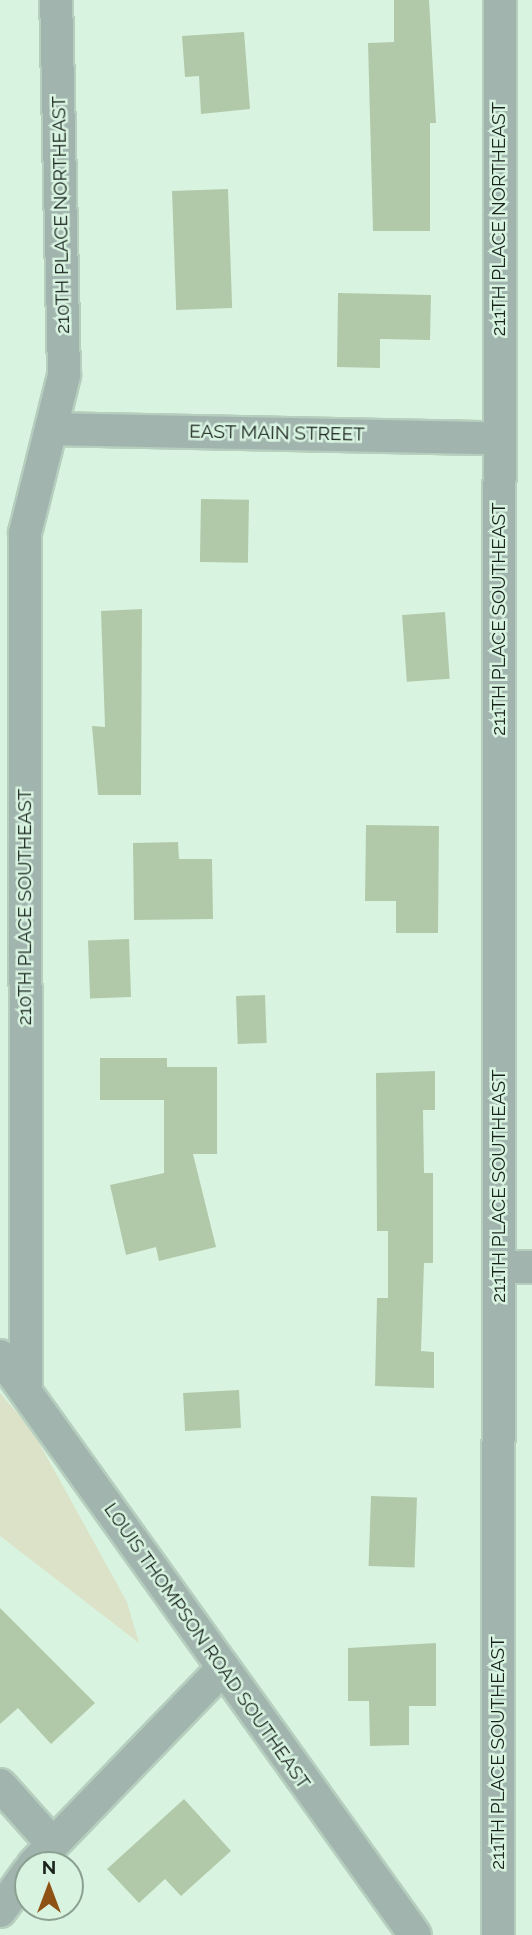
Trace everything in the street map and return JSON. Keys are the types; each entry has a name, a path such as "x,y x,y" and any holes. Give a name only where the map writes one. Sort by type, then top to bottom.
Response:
{"street":[{"name":"210TH PLACE NORTHEAST","path":"55,429 64,375 56,0"},
{"name":"211TH PLACE NORTHEAST","path":"499,438 500,0"},
{"name":"EAST MAIN STREET","path":"55,429 499,438"},
{"name":"210TH PLACE SOUTHEAST","path":"26,1390 25,533 36,478 55,429"},
{"name":"211TH PLACE SOUTHEAST","path":"498,1935 499,438"},
{"path":"499,1267 532,1267"},
{"name":"LOUIS THOMPSON ROAD SOUTHEAST","path":"0,1356 415,1935"},
{"path":"44,1851 222,1669"},
{"path":"0,1785 41,1851"},
{"path":"0,1912 14,1892"}],"green space":[{"path":"0,1393 32,1430 127,1602 139,1643 0,1536"}],"building":[{"path":"394,0 429,0 436,123 430,123 430,231 373,231 368,43 394,42"},
{"path":"244,32 250,109 201,114 199,76 185,77 182,36"},
{"path":"228,189 232,308 176,310 172,191"},
{"path":"338,293 431,295 430,340 380,339 380,368 337,367"},
{"path":"201,499 249,500 248,563 200,562"},
{"path":"142,609 141,795 98,795 92,726 105,727 101,611"},
{"path":"445,612 450,679 407,682 402,615"},
{"path":"366,825 439,826 438,933 396,933 396,901 365,901"},
{"path":"178,842 179,859 212,859 213,919 134,920 133,843"},
{"path":"129,939 131,997 90,998 88,940"},
{"path":"265,995 267,1043 238,1044 236,996"},
{"path":"100,1058 167,1058 167,1067 217,1067 217,1154 193,1154 216,1247 159,1261 156,1247 126,1255 110,1185 164,1173 164,1100 100,1100"},
{"path":"435,1071 435,1110 423,1110 424,1173 433,1173 433,1263 424,1263 421,1351 434,1352 434,1388 375,1386 377,1298 388,1298 388,1231 377,1231 376,1073"},
{"path":"239,1390 241,1428 185,1431 183,1393"},
{"path":"371,1496 417,1498 415,1568 369,1566"},
{"path":"0,1608 95,1703 51,1744 18,1708 0,1724"},
{"path":"436,1643 436,1706 409,1706 409,1745 370,1746 369,1701 348,1701 348,1648"},
{"path":"184,1799 231,1851 181,1896 165,1879 139,1903 107,1869"}]}
